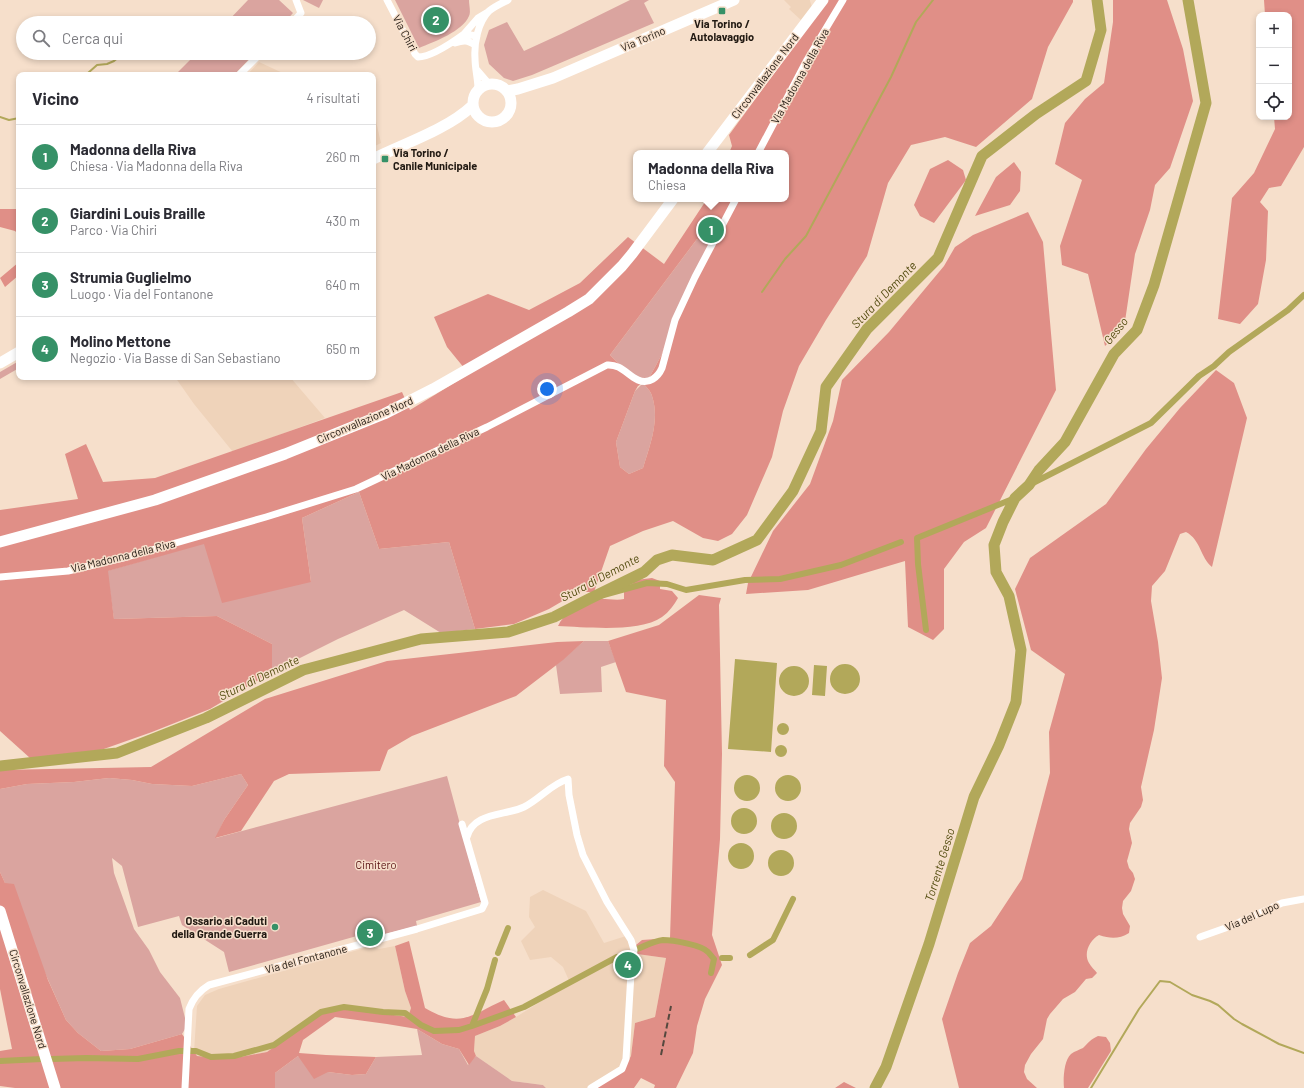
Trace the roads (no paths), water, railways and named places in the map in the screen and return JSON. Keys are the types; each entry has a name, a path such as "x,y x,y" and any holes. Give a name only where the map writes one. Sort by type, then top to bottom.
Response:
{"main road":[{"name":"Circonvallazione Nord","path":"709,150 823,0"},
{"name":"Via Torino","path":"509,96 518,89 553,78 728,1"},
{"path":"489,84 497,85 509,96 509,113 499,122 485,122 477,116 472,106 473,97 478,89 489,84"},
{"path":"376,158 442,126 465,113 472,106"},
{"path":"442,126 477,116"},
{"name":"Circonvallazione Nord","path":"0,542 155,500 286,454 384,414 433,389 589,299 632,254 671,202"},
{"path":"0,363 16,354"},
{"name":"Circonvallazione Nord","path":"0,911 55,1088"}],"street":[{"path":"296,0 301,13 298,16"},
{"name":"Via Chiri","path":"387,0 414,54 418,57 423,57 449,44 464,34 478,18 508,0"},
{"name":"Via Madonna della Riva","path":"760,150 807,60 843,0"},
{"name":"Via Chiri","path":"478,89 477,70 474,59 475,45 480,26 490,11"},
{"path":"464,34 477,36"},
{"name":"Via Chiri","path":"449,44 464,40 475,45"},
{"path":"241,72 254,60"},
{"path":"477,70 489,84"},
{"name":"Via Madonna della Riva","path":"0,577 68,571 127,557 266,517 356,489 487,427 606,365 611,365 626,371 638,380 654,379 660,373 662,368 675,320 695,277 734,202"},
{"path":"467,837 470,829 476,822 526,806 556,784 568,779 569,795 577,835 583,855 607,902 631,940 634,950 631,973 626,1058 622,1069 591,1088"},
{"name":"Via del Fontanone","path":"185,1088 189,1009 197,994 209,986 410,931 482,909 485,903 462,824"},
{"name":"Via del Lupo","path":"1200,937 1230,926 1282,903 1304,899"}],"waterway":[{"path":"762,292 785,259 806,236 891,77 916,22 933,0"},
{"name":"Stura di Demonte","path":"0,766 117,753 206,718 303,670 421,639 508,632 554,617 644,572 657,560 672,555 713,560 757,540 793,491 821,431 826,387 867,329 938,258 982,156 1036,114 1086,81 1101,30 1097,0"},
{"name":"Gesso","path":"875,1088 886,1067 929,944 974,797 999,745 1016,702 1021,650 1009,596 996,572 994,545 1015,498 1029,485 1039,470 1065,442 1114,354 1137,330 1154,285 1206,103 1188,0"},
{"path":"89,72 97,65 107,64 115,60"},
{"path":"0,117 9,120 16,119"},
{"path":"1029,485 1151,423 1199,376 1214,366 1229,352 1288,310 1304,295"},
{"path":"926,630 918,564 917,538 1015,498"},
{"path":"589,599 647,583 667,584 686,590 745,580 780,579 841,565 901,542"},
{"path":"750,955 773,940 793,899"},
{"path":"498,953 508,928"},
{"path":"637,949 653,942 663,940 700,947 705,949 714,959 711,973"},
{"path":"472,1026 524,1007 617,957"},
{"path":"722,958 730,958"},
{"path":"52,1059 138,1059 179,1051 196,1051 211,1057 234,1056 274,1045 321,1012 344,1007 405,1013 421,1025 434,1031 459,1030 472,1026 487,989 495,960"},
{"path":"1091,1088 1139,1009 1160,981 1170,982 1192,995 1210,1001 1218,1005 1242,1024 1279,1044 1304,1053"},
{"path":"0,1061 42,1059"}],"railway":[{"path":"661,1055 671,1006"}],"place":[{"name":"Via Torino / Autolavaggio","path":"722,11"},
{"name":"Giardini Louis Braille","path":"436,20"},
{"name":"Via Torino / Canile Municipale","path":"385,159"},
{"name":"Madonna della Riva","path":"711,230"},
{"name":"Ossario ai Caduti della Grande Guerra","path":"275,927"},
{"name":"Strumia Guglielmo","path":"370,933"},
{"name":"Molino Mettone","path":"628,965"}],"park label":[{"name":"Cimitero","path":"376,865"}],"water label":[{"name":"Torrente Gesso","path":"940,865"}]}
